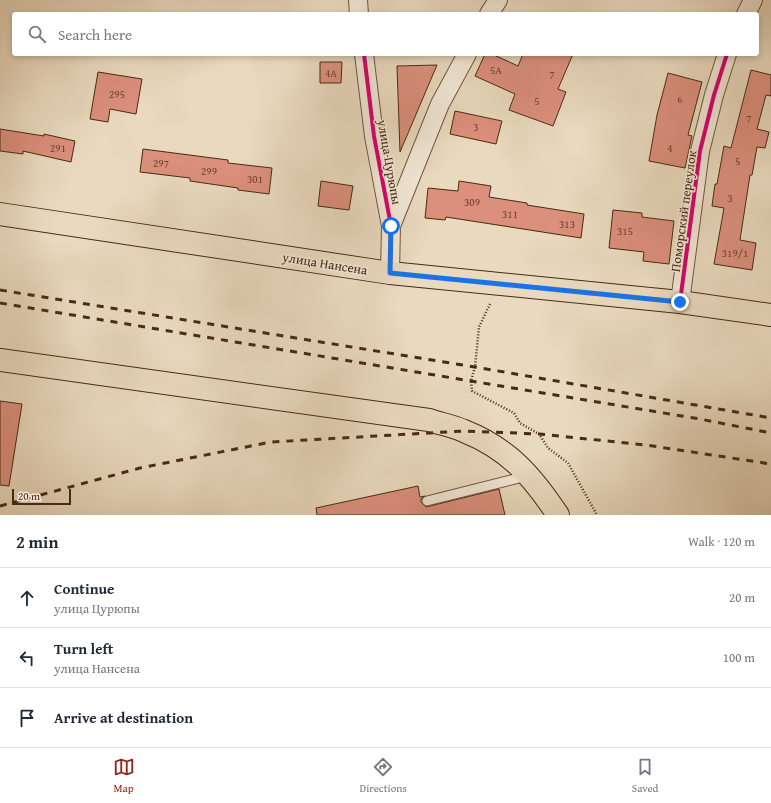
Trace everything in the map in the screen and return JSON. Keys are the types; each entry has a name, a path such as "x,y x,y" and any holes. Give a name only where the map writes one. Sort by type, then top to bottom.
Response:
{"main road":[{"name":"улица Нансена","path":"0,214 390,273 680,302 771,315"},
{"path":"0,360 429,420 464,430 511,457 528,476 558,515"}],"street":[{"path":"358,0 359,12"},
{"path":"490,12 498,0"},
{"path":"747,12 753,0"},
{"name":"улица Цурюпы","path":"364,56 374,136 391,226 390,273"},
{"path":"391,226 440,104 466,56"},
{"name":"Поморский переулок","path":"680,302 700,151 714,95 726,56"}],"lane":[{"path":"427,501 528,476"}],"path":[{"path":"499,284 479,328 475,367 471,381 472,391 514,413 520,423 539,434 548,448 568,463 597,515"}],"building":[{"path":"484,56 496,56 518,66 522,56 572,56 558,89 566,92 553,126 509,110 515,94 475,76"},
{"path":"320,62 342,62 341,83 320,83"},
{"path":"437,65 400,152 397,66"},
{"path":"751,70 771,75 771,96 766,95 757,129 769,132 765,148 757,147 752,175 750,175 740,240 756,243 752,270 714,264 724,208 712,206 715,184 717,184 724,146 731,148"},
{"path":"98,72 142,79 136,114 110,109 108,122 90,119"},
{"path":"668,73 702,82 688,135 692,136 685,168 649,161 657,115"},
{"path":"455,111 502,121 496,144 450,134"},
{"path":"0,129 44,136 44,134 75,141 71,162 23,151 23,154 0,151"},
{"path":"143,149 228,160 228,163 272,168 269,194 190,181 190,178 140,172"},
{"path":"321,181 353,186 349,210 318,206"},
{"path":"459,181 491,186 489,197 584,214 581,238 446,217 445,220 425,218 428,188 458,191"},
{"path":"613,210 642,213 642,217 674,221 669,264 643,261 644,252 609,248"},
{"path":"0,401 22,404 9,486 0,485"},
{"path":"418,486 420,497 425,496 421,499 421,502 426,507 499,489 505,515 317,515 316,508"}],"railway":[{"path":"0,290 475,367 771,418"},
{"path":"0,303 700,419 771,433"},
{"path":"0,506 140,468 271,442 464,431 539,434 646,445 771,464"}],"cycle path":[{"path":"364,56 374,136 391,226 390,273"},
{"path":"680,302 700,151 714,95 726,56"}],"route":[{"path":"391,226 390,273 680,302"}]}
